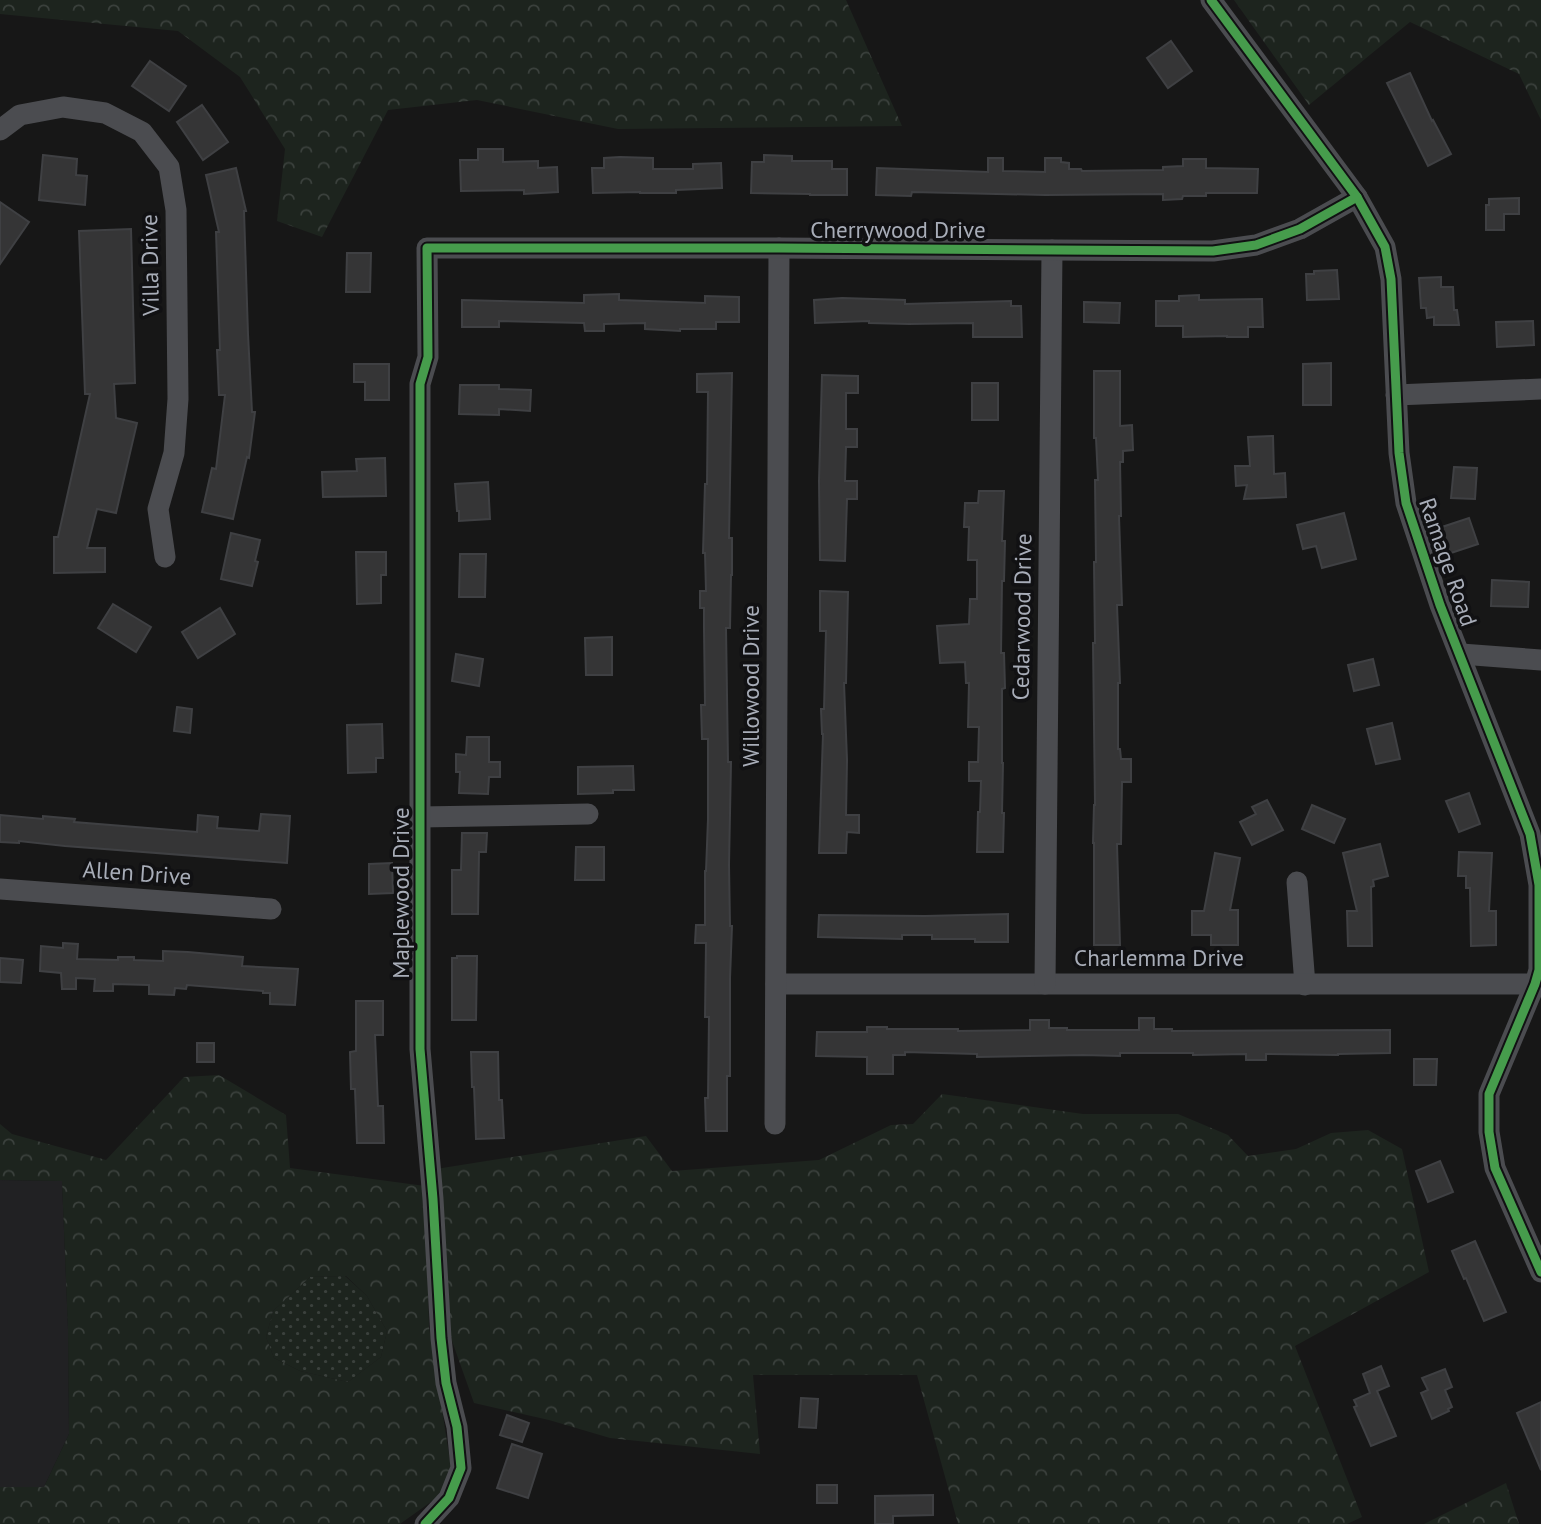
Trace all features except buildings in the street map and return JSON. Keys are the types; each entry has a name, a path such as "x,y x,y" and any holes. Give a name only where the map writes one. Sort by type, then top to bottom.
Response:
{"street":[{"name":"Ramage Road","path":"1211,0 1357,197 1385,247 1391,279 1399,453 1406,503 1440,605 1530,834 1539,885 1538,984 1489,1094 1489,1132 1495,1168 1541,1272"},
{"name":"Villa Drive","path":"0,130 20,115 63,107 105,113 142,132 169,167 176,209 178,399 174,453 158,509 165,557"},
{"name":"Cherrywood Drive","path":"427,248 1213,251 1256,245 1300,229 1357,197"},
{"name":"Maplewood Drive","path":"425,1524 449,1498 461,1468 457,1427 446,1383 442,1349 420,1049 420,384 428,357 427,248"},
{"name":"Willowood Drive","path":"775,1124 779,248"},
{"name":"Cedarwood Drive","path":"1045,984 1052,250"},
{"path":"1396,395 1541,389"},
{"path":"1461,654 1541,660"},
{"path":"420,817 588,814"},
{"path":"1297,882 1305,985"},
{"name":"Allen Drive","path":"0,889 271,909"},
{"name":"Charlemma Drive","path":"776,984 1538,984"}],"shaded area":[{"path":"0,1180 62,1181 69,1434 44,1487 0,1487"}],"green space":[{"path":"0,0 846,0 902,126 618,129 477,100 388,110 322,237 277,221 285,149 240,77 178,31 0,14"},
{"path":"1234,0 1541,0 1541,120 1519,74 1410,22 1309,105"},
{"path":"219,1075 286,1115 290,1168 425,1186 429,1327 451,1467 439,1496 400,1524 0,1524 0,1487 44,1487 69,1434 62,1181 0,1180 0,1124 12,1134 106,1160 184,1077","holes":["346,1276 367,1296 387,1331 381,1357 348,1382 300,1371 274,1358 266,1337 273,1311 310,1277"]},
{"path":"942,1094 1083,1114 1178,1114 1228,1135 1248,1156 1296,1149 1331,1133 1368,1130 1402,1149 1429,1272 1295,1346 1362,1517 1347,1524 958,1524 917,1375 753,1375 760,1454 610,1438 549,1420 474,1403 451,1338 436,1169 646,1136 672,1171 819,1160 891,1125 913,1124"},
{"path":"345,1276 367,1296 387,1331 381,1357 348,1382 300,1371 274,1358 266,1337 273,1311 310,1277"},
{"path":"1506,1483 1519,1524 1424,1524"}],"cycle path":[{"path":"1211,0 1357,197 1385,247 1391,279 1399,453 1406,503 1440,605 1530,834 1539,885 1539,970 1489,1094 1489,1132 1495,1168 1541,1272"},
{"path":"425,1524 449,1498 461,1468 457,1427 446,1383 441,1338 420,1049 420,384 428,357 427,248 1213,251 1256,245 1300,229 1357,197"}]}
